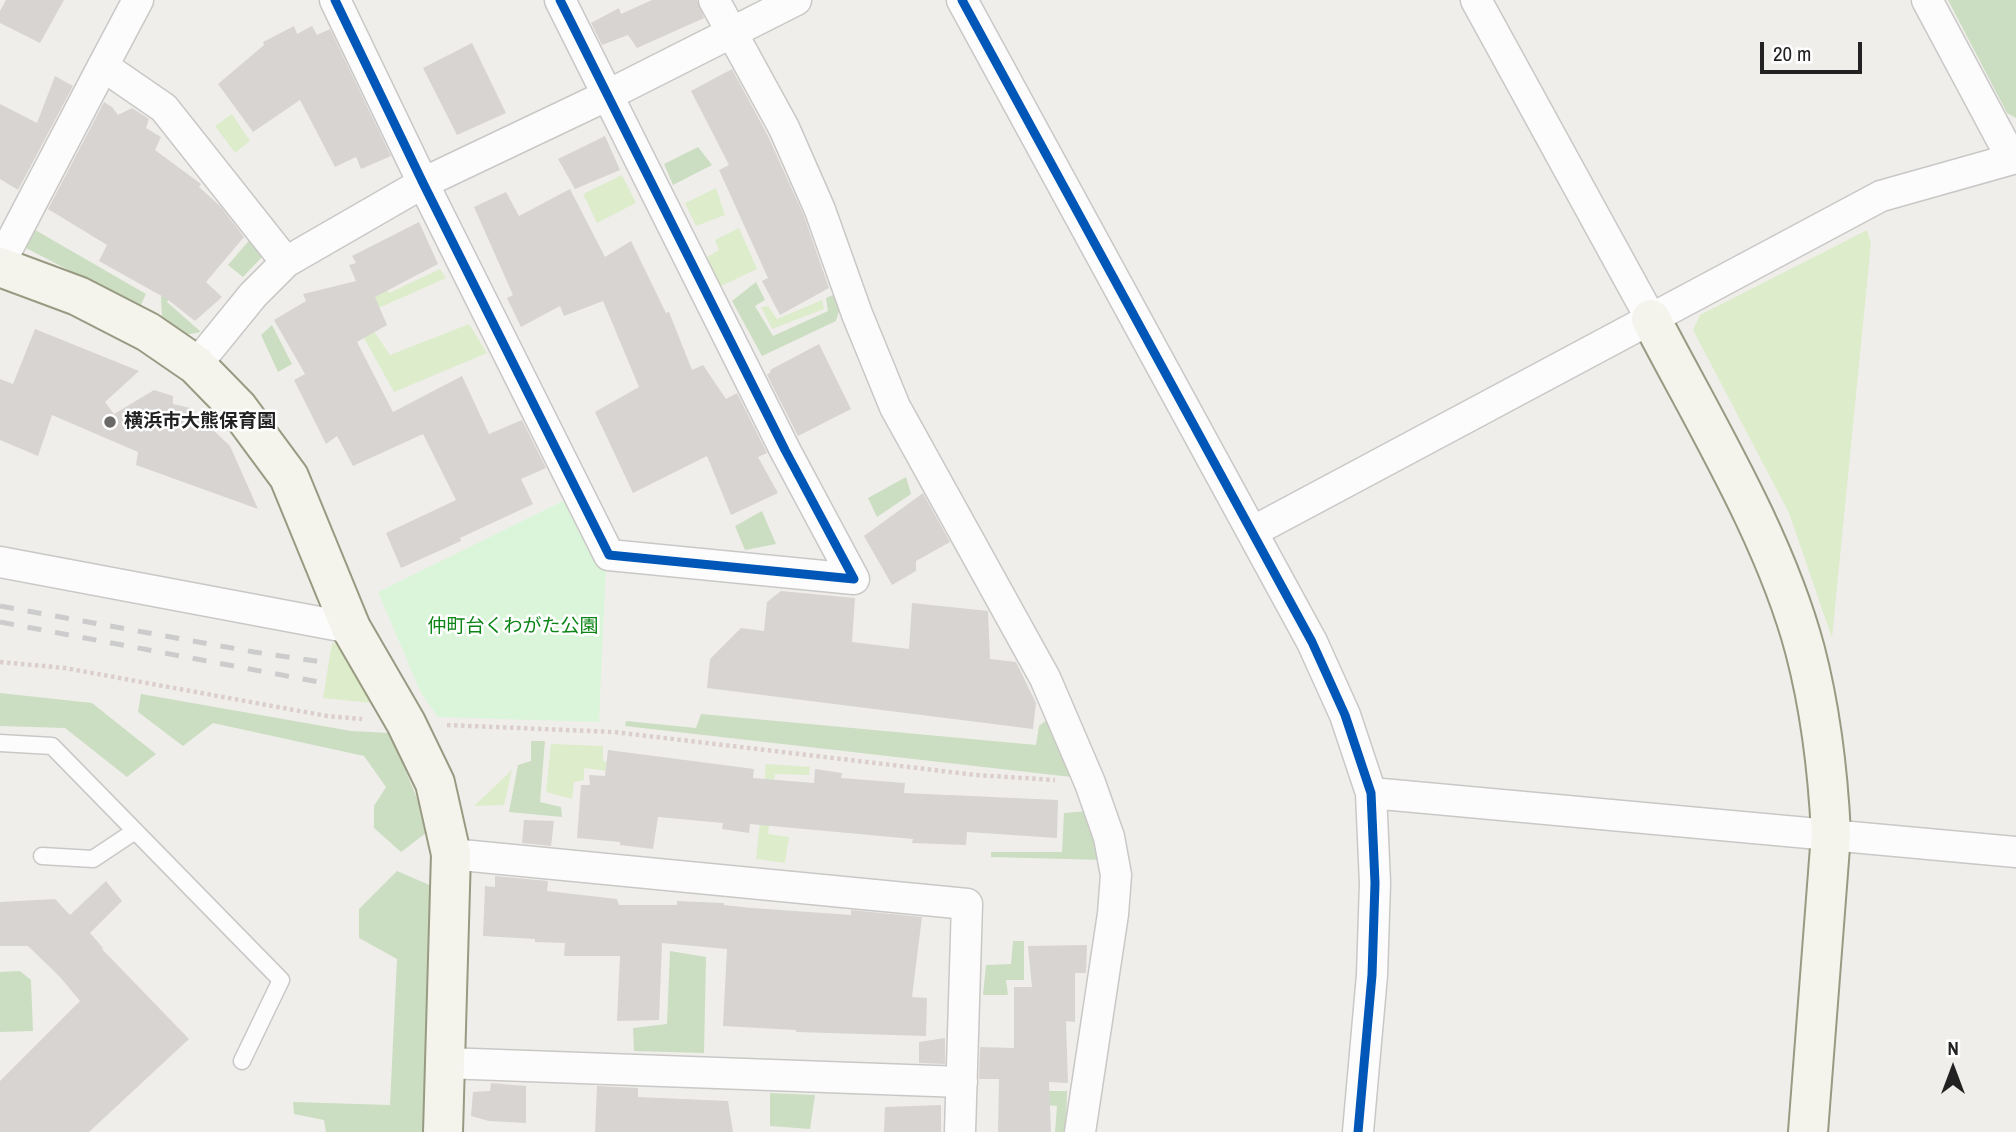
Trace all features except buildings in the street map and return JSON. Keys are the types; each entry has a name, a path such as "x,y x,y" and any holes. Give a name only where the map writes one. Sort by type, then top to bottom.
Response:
{"street":[{"path":"138,0 0,265 78,296 148,332 196,365 238,408 289,477 351,628 406,723 435,783 451,854 443,1132"},
{"path":"335,0 423,183 609,555 854,579 785,450 560,0"},
{"path":"714,0 784,128 820,210 857,314 895,407 1045,678 1090,783 1109,837 1116,874 1113,914 1080,1132"},
{"path":"196,365 253,295 286,262 423,183 608,95 796,0"},
{"path":"962,0 1312,642 1345,715 1371,793 1375,883 1372,975 1358,1132"},
{"path":"1476,0 1651,319 1755,518 1790,603 1805,648 1824,740 1831,834 1808,1132"},
{"path":"1252,533 1881,196 2014,158 1927,0"},
{"path":"103,66 164,108 286,262"},
{"path":"0,562 351,628"},
{"path":"1371,793 2016,852"},
{"path":"451,854 967,904 960,1132"},
{"path":"445,1063 962,1082"}],"lane":[{"path":"0,743 52,746 281,980 242,1061"},
{"path":"42,856 93,859 135,831"}],"path":[{"path":"0,662 65,668 327,716"},
{"path":"406,723 614,732 976,775 1090,783"}],"green space":[{"path":"1948,0 2016,0 2016,118 2007,113"},
{"path":"232,114 250,141 235,153 215,126"},
{"path":"698,147 712,165 673,185 664,164"},
{"path":"622,175 636,203 597,223 583,194"},
{"path":"716,188 725,215 696,226 685,203"},
{"path":"30,227 146,294 140,307 22,246"},
{"path":"739,228 757,269 719,287 707,257 719,250 715,240"},
{"path":"1867,230 1871,243 1832,638 1789,513 1693,330 1700,315"},
{"path":"252,237 263,256 243,277 228,265"},
{"path":"186,258 196,265 167,302 201,332 184,335 171,328 162,316 161,297"},
{"path":"440,269 446,278 363,315 390,355 469,324 487,353 394,392 344,302 386,287 389,293"},
{"path":"756,282 765,300 755,306 773,336 828,311 826,298 833,295 840,307 836,321 762,356 732,301"},
{"path":"822,300 824,309 772,329 761,307 768,306 777,319"},
{"path":"272,325 292,364 278,372 261,335"},
{"path":"906,477 911,494 877,517 868,498"},
{"name":"仲町台くわがた公園","path":"567,499 606,564 599,722 438,717 421,693 378,592"},
{"path":"762,511 776,544 745,550 735,526"},
{"path":"332,643 348,647 372,703 323,698"},
{"path":"0,693 92,703 156,754 127,777 65,728 0,726"},
{"path":"141,694 351,731 390,733 430,830 401,852 374,828 374,806 386,787 364,756 213,723 183,746 138,712"},
{"path":"701,714 1036,745 1039,726 1049,718 1069,756 1071,777 625,726 626,721 696,728"},
{"path":"531,741 545,741 540,802 561,807 562,817 509,812 518,765 531,761"},
{"path":"551,744 603,746 603,761 621,764 619,772 584,768 584,780 574,782 572,799 546,792"},
{"path":"766,764 810,767 809,775 775,774 768,834 789,837 785,863 756,859"},
{"path":"512,770 504,805 474,806"},
{"path":"1087,811 1102,860 991,857 991,852 1062,852 1064,813"},
{"path":"397,871 434,887 426,1132 326,1132 324,1120 294,1114 293,1102 390,1105 397,959 359,938 359,909"},
{"path":"1013,941 1024,941 1024,980 1006,980 1008,995 983,995 986,965 1011,964"},
{"path":"670,951 706,957 704,1053 634,1051 633,1028 667,1024"},
{"path":"20,971 31,980 33,1031 0,1032 0,972"},
{"path":"1008,1091 1067,1091 1066,1132 1055,1132 1057,1106 1009,1103"},
{"path":"770,1093 815,1095 810,1129 770,1126"}],"railway":[{"path":"0,606 329,663"},
{"path":"0,622 324,683"}],"cycle path":[{"path":"335,0 423,183 609,555 854,579 785,450 560,0"},
{"path":"962,0 1312,642 1345,715 1371,793 1375,883 1372,975 1358,1132"}],"place":[{"name":"横浜市大熊保育園","path":"110,422"}]}
